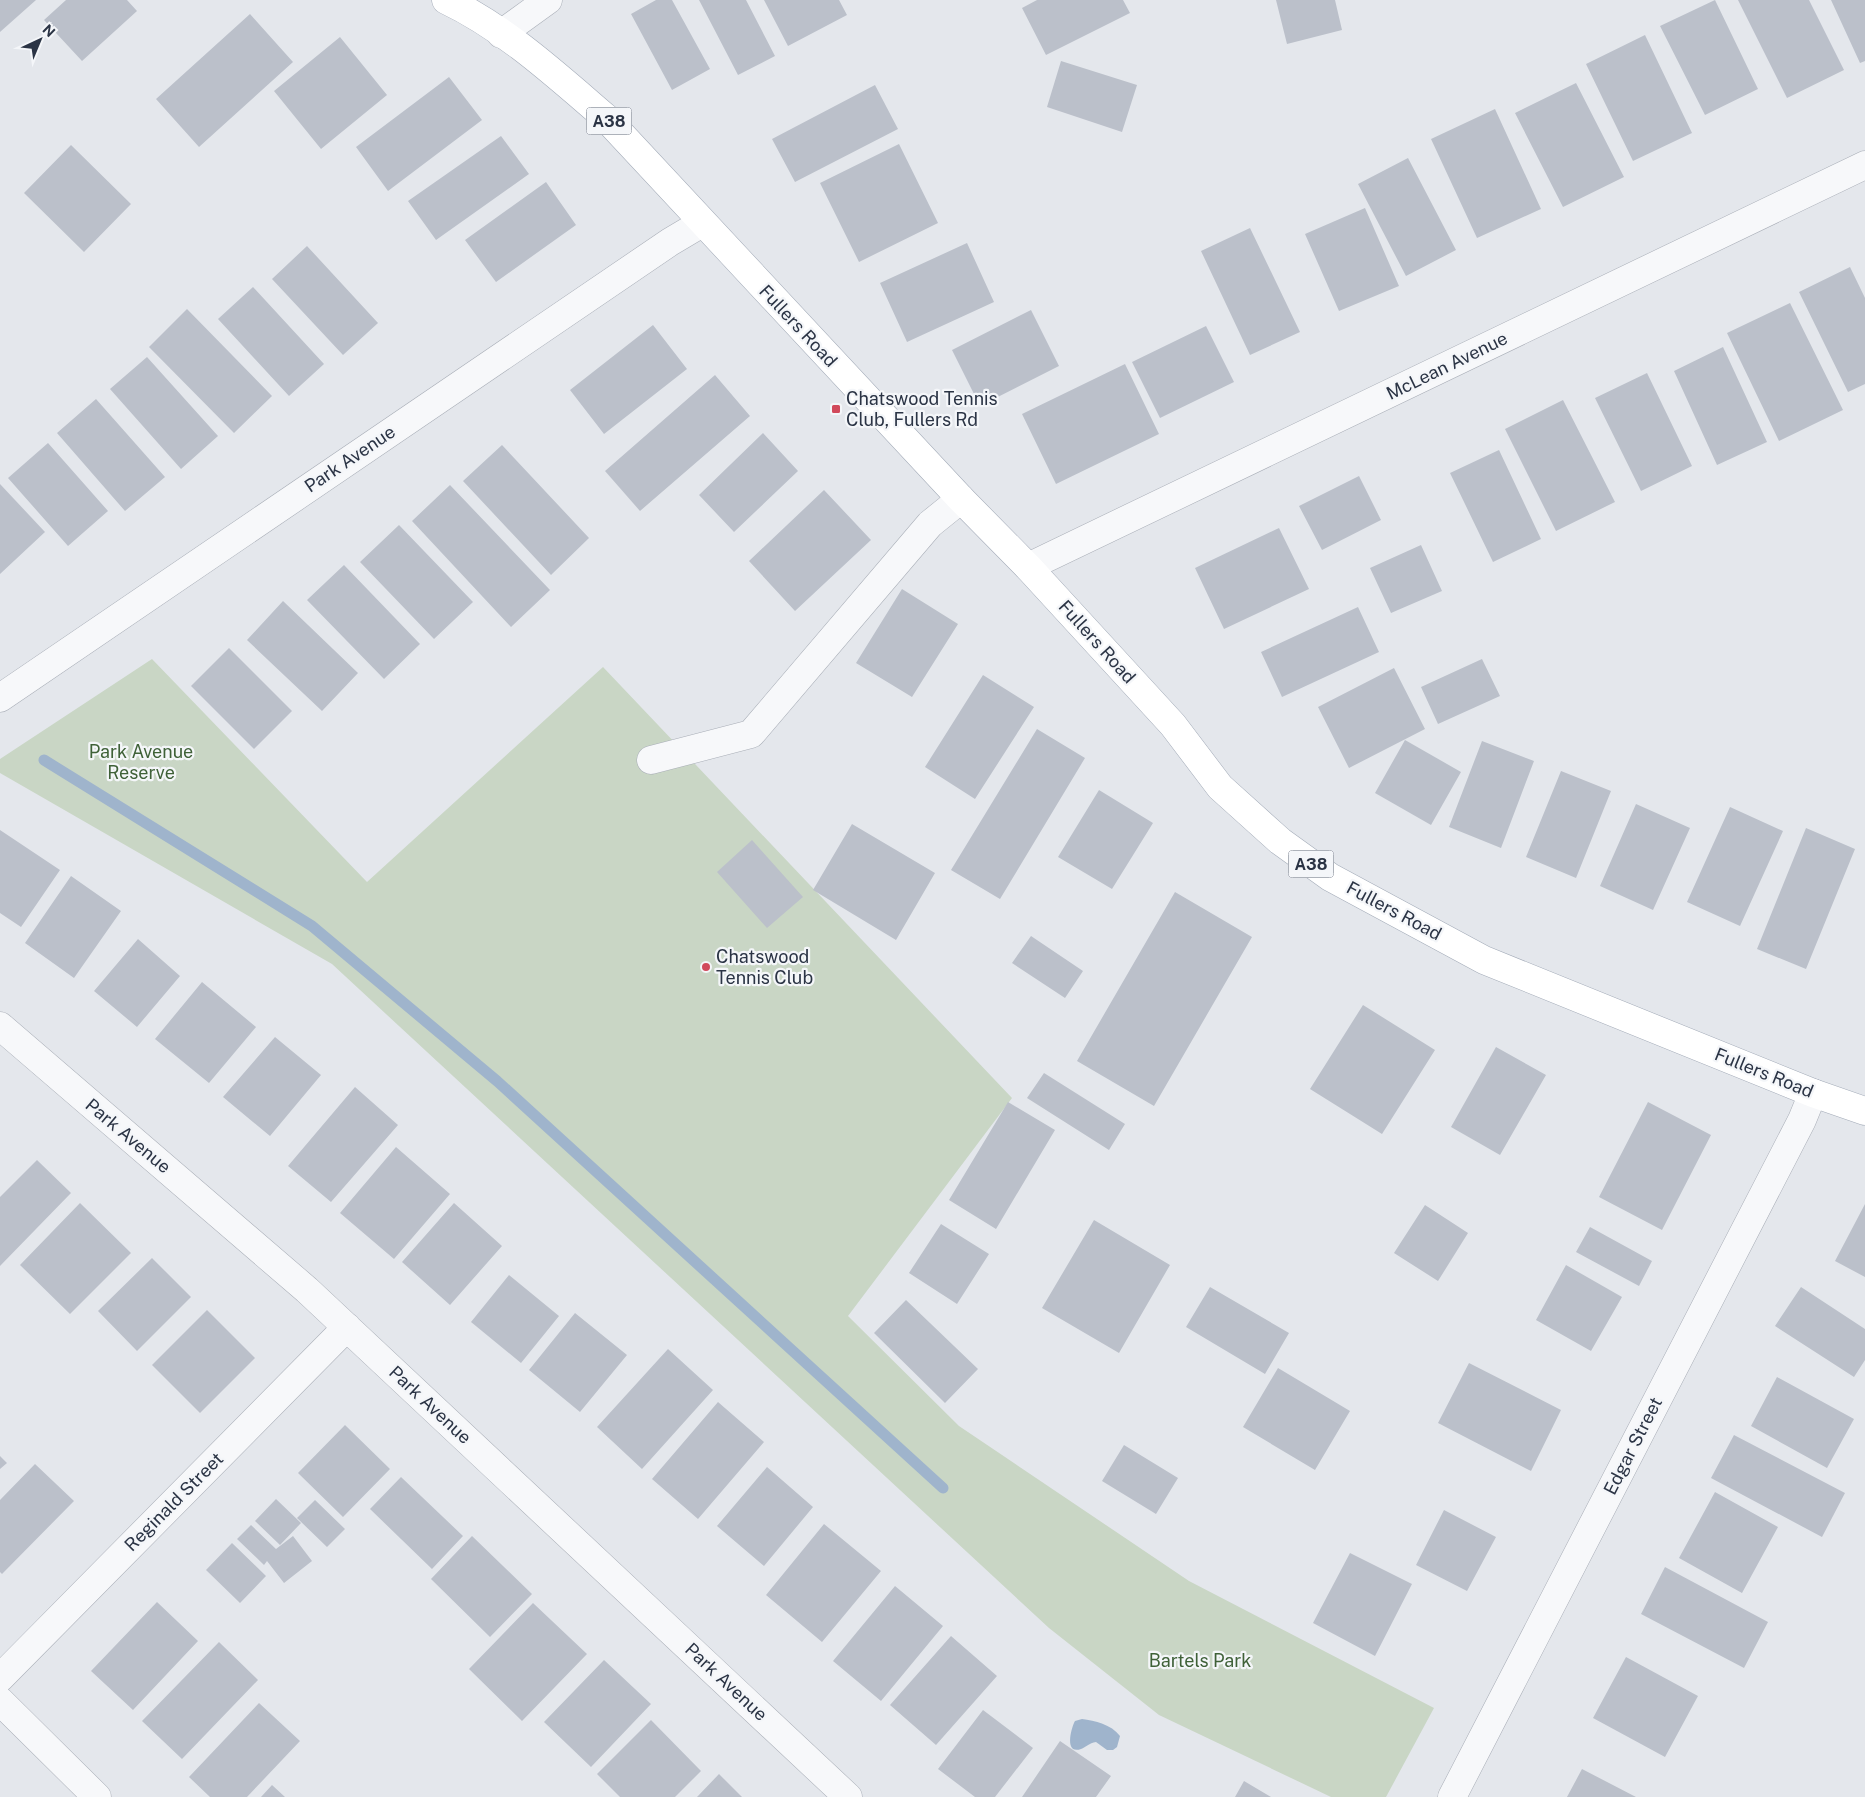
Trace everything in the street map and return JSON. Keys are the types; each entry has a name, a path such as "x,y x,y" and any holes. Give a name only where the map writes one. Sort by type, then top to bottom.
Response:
{"main road":[{"name":"Fullers Road","path":"446,0 501,34 550,71 605,117 961,499 1028,567 1173,725 1220,787 1280,841 1330,877 1484,960 1813,1094 1865,1111"}],"street":[{"path":"501,34 548,0"},
{"name":"McLean Avenue","path":"1028,567 1865,165"},
{"name":"Park Avenue","path":"0,698 670,242 702,223"},
{"path":"651,760 751,734 930,524 961,499"},
{"name":"Park Avenue","path":"0,1026 266,1253 848,1797"},
{"name":"Edgar Street","path":"1452,1797 1802,1120 1813,1094"},
{"name":"Reginald Street","path":"0,1678 347,1327"},
{"path":"0,1701 97,1797"}],"green space":[{"path":"152,659 367,882 603,667 1012,1098 848,1316 959,1426 1189,1581 1434,1708 1386,1797 1331,1797 1159,1715 1049,1628 332,964 0,773 0,759"}],"water":[{"path":"1082,1719 1102,1724 1116,1732 1120,1736 1117,1747 1113,1750 1107,1750 1096,1742 1081,1749 1076,1750 1072,1748 1070,1740 1073,1724 1075,1721"}],"building":[{"path":"0,0 36,0 0,32"},
{"path":"66,0 127,0 137,11 82,61 44,20"},
{"path":"656,0 672,0 710,69 672,90 631,14"},
{"path":"699,0 746,0 775,56 738,75"},
{"path":"764,0 839,0 847,15 788,46"},
{"path":"1037,0 1123,0 1130,13 1046,55 1022,8"},
{"path":"1276,0 1335,0 1342,30 1287,44"},
{"path":"1715,0 1758,89 1705,115 1660,26"},
{"path":"1738,0 1809,0 1844,70 1787,98"},
{"path":"1831,0 1865,0 1865,61 1860,63"},
{"path":"250,14 293,62 199,147 156,99"},
{"path":"1645,35 1692,133 1633,161 1586,64"},
{"path":"340,37 387,95 321,149 274,91"},
{"path":"1061,61 1137,85 1122,132 1047,107"},
{"path":"449,77 482,120 388,191 356,147"},
{"path":"1576,83 1624,177 1563,207 1515,113"},
{"path":"875,85 898,129 795,182 772,139"},
{"path":"1495,109 1541,209 1477,238 1431,139"},
{"path":"501,136 529,174 436,240 408,201"},
{"path":"899,144 938,223 859,262 820,183"},
{"path":"71,145 131,204 84,252 24,193"},
{"path":"1408,158 1456,250 1406,276 1358,184"},
{"path":"546,182 576,225 496,282 465,240"},
{"path":"1365,208 1399,286 1339,311 1305,234"},
{"path":"1250,228 1300,332 1250,355 1201,251"},
{"path":"967,243 994,302 907,342 880,283"},
{"path":"307,246 378,323 343,355 272,279"},
{"path":"1850,267 1865,298 1865,384 1848,392 1799,292"},
{"path":"253,287 324,364 289,396 218,319"},
{"path":"1790,303 1843,410 1779,441 1727,333"},
{"path":"187,309 272,396 234,433 149,347"},
{"path":"1031,310 1059,366 980,406 952,350"},
{"path":"653,325 687,369 604,434 570,390"},
{"path":"1206,326 1234,382 1160,418 1132,362"},
{"path":"1723,347 1767,442 1717,465 1674,371"},
{"path":"147,357 218,436 181,469 110,389"},
{"path":"1125,364 1159,434 1056,484 1022,414"},
{"path":"1647,373 1692,466 1641,491 1595,398"},
{"path":"715,375 750,416 640,511 605,471"},
{"path":"96,399 165,477 125,511 57,433"},
{"path":"1563,400 1615,502 1556,531 1505,429"},
{"path":"763,433 798,471 734,532 699,495"},
{"path":"48,443 108,511 68,546 8,478"},
{"path":"502,445 589,538 551,575 463,481"},
{"path":"1499,450 1541,539 1493,562 1450,473"},
{"path":"1359,476 1381,520 1322,550 1299,506"},
{"path":"0,484 45,532 0,574"},
{"path":"450,485 550,590 511,627 412,521"},
{"path":"824,490 871,540 795,611 749,561"},
{"path":"399,525 473,602 434,639 360,562"},
{"path":"1279,528 1309,589 1224,629 1195,568"},
{"path":"1421,545 1442,591 1391,613 1370,568"},
{"path":"344,565 420,644 384,679 307,600"},
{"path":"902,589 958,624 912,697 856,663"},
{"path":"283,601 358,673 322,711 247,640"},
{"path":"1358,607 1379,652 1282,697 1261,652"},
{"path":"229,648 292,711 254,749 191,686"},
{"path":"1482,659 1500,696 1438,724 1421,687"},
{"path":"1394,668 1425,729 1349,768 1318,707"},
{"path":"983,675 1034,707 975,799 925,767"},
{"path":"1037,729 1085,758 1000,899 951,870"},
{"path":"1405,740 1461,772 1431,825 1375,793"},
{"path":"1482,741 1534,761 1501,848 1449,827"},
{"path":"1561,771 1611,791 1576,878 1526,857"},
{"path":"1099,790 1153,823 1112,889 1058,857"},
{"path":"1636,804 1690,828 1653,910 1600,886"},
{"path":"1730,807 1783,831 1740,926 1687,902"},
{"path":"852,824 935,873 896,940 813,890"},
{"path":"1806,828 1855,849 1806,969 1757,949"},
{"path":"0,830 60,870 21,927 0,913"},
{"path":"752,840 803,897 767,928 717,872"},
{"path":"71,876 121,911 74,978 25,943"},
{"path":"1175,892 1252,937 1154,1106 1077,1061"},
{"path":"1031,936 1083,971 1065,998 1012,963"},
{"path":"138,939 180,976 137,1027 94,991"},
{"path":"202,982 256,1027 209,1083 155,1039"},
{"path":"1363,1005 1435,1050 1382,1134 1310,1089"},
{"path":"275,1037 321,1075 270,1136 223,1097"},
{"path":"1496,1047 1546,1075 1500,1155 1451,1127"},
{"path":"1044,1073 1125,1124 1109,1150 1027,1098"},
{"path":"355,1087 398,1125 331,1202 288,1166"},
{"path":"1008,1102 1055,1130 996,1229 949,1200"},
{"path":"1648,1102 1711,1135 1662,1230 1599,1197"},
{"path":"396,1147 450,1194 394,1259 340,1213"},
{"path":"37,1160 71,1193 0,1266 0,1197"},
{"path":"80,1203 131,1253 70,1314 20,1265"},
{"path":"454,1203 502,1246 450,1305 402,1262"},
{"path":"1865,1204 1865,1277 1835,1261"},
{"path":"1425,1205 1468,1233 1438,1281 1394,1253"},
{"path":"1094,1220 1170,1265 1119,1353 1042,1308"},
{"path":"941,1224 989,1254 957,1304 909,1273"},
{"path":"1590,1227 1652,1261 1639,1286 1576,1252"},
{"path":"152,1258 191,1297 137,1351 98,1311"},
{"path":"1566,1265 1622,1297 1591,1351 1536,1320"},
{"path":"509,1275 559,1316 521,1363 471,1322"},
{"path":"1210,1287 1289,1333 1265,1374 1186,1327"},
{"path":"1801,1287 1865,1329 1865,1360 1854,1377 1775,1326"},
{"path":"906,1300 978,1369 945,1403 874,1333"},
{"path":"207,1310 255,1358 200,1413 152,1365"},
{"path":"575,1313 627,1355 580,1412 529,1370"},
{"path":"668,1349 713,1390 642,1469 597,1427"},
{"path":"1469,1363 1561,1410 1531,1471 1438,1423"},
{"path":"1278,1368 1350,1411 1315,1470 1243,1427"},
{"path":"1777,1377 1854,1419 1827,1468 1751,1426"},
{"path":"718,1402 764,1442 698,1519 652,1479"},
{"path":"345,1425 390,1469 343,1517 298,1473"},
{"path":"1734,1435 1845,1493 1822,1537 1711,1478"},
{"path":"1124,1445 1178,1478 1156,1514 1102,1481"},
{"path":"0,1456 7,1463 0,1469"},
{"path":"35,1464 74,1501 2,1574 0,1572 0,1500"},
{"path":"767,1467 813,1507 764,1566 717,1526"},
{"path":"401,1477 463,1536 432,1569 370,1509"},
{"path":"1715,1492 1778,1527 1742,1593 1679,1558"},
{"path":"276,1499 301,1523 280,1545 255,1521"},
{"path":"315,1500 345,1529 327,1547 297,1518"},
{"path":"1444,1510 1496,1537 1467,1591 1416,1565"},
{"path":"824,1524 881,1571 822,1642 766,1595"},
{"path":"251,1525 276,1549 293,1536 312,1561 284,1583 267,1561 264,1565 237,1539"},
{"path":"472,1536 532,1594 490,1637 431,1579"},
{"path":"232,1543 266,1576 240,1603 206,1570"},
{"path":"1350,1553 1412,1584 1375,1656 1313,1623"},
{"path":"1665,1567 1768,1622 1744,1668 1641,1614"},
{"path":"895,1586 943,1626 881,1701 833,1661"},
{"path":"157,1602 198,1641 133,1710 91,1671"},
{"path":"533,1603 587,1654 522,1721 469,1669"},
{"path":"951,1636 997,1676 936,1745 890,1705"},
{"path":"219,1642 258,1680 182,1759 142,1721"},
{"path":"1626,1657 1698,1696 1665,1757 1593,1718"},
{"path":"604,1660 651,1704 591,1767 544,1722"},
{"path":"259,1703 300,1741 247,1797 210,1797 189,1777"},
{"path":"983,1710 1033,1748 995,1797 975,1797 938,1769"},
{"path":"651,1720 701,1771 675,1797 620,1797 597,1774"},
{"path":"1060,1741 1111,1776 1096,1797 1022,1797"},
{"path":"1582,1769 1636,1797 1567,1797"},
{"path":"719,1774 742,1797 697,1797"},
{"path":"1244,1781 1271,1797 1235,1797"},
{"path":"272,1785 285,1797 261,1797"}],"waterway":[{"path":"44,760 312,926 497,1081 943,1488"}],"place":[{"name":"Chatswood Tennis Club, Fullers Rd","path":"836,409"},
{"name":"Chatswood Tennis Club","path":"706,967"}],"park label":[{"name":"Park Avenue Reserve","path":"141,762"},
{"name":"Bartels Park","path":"1200,1661"}]}
